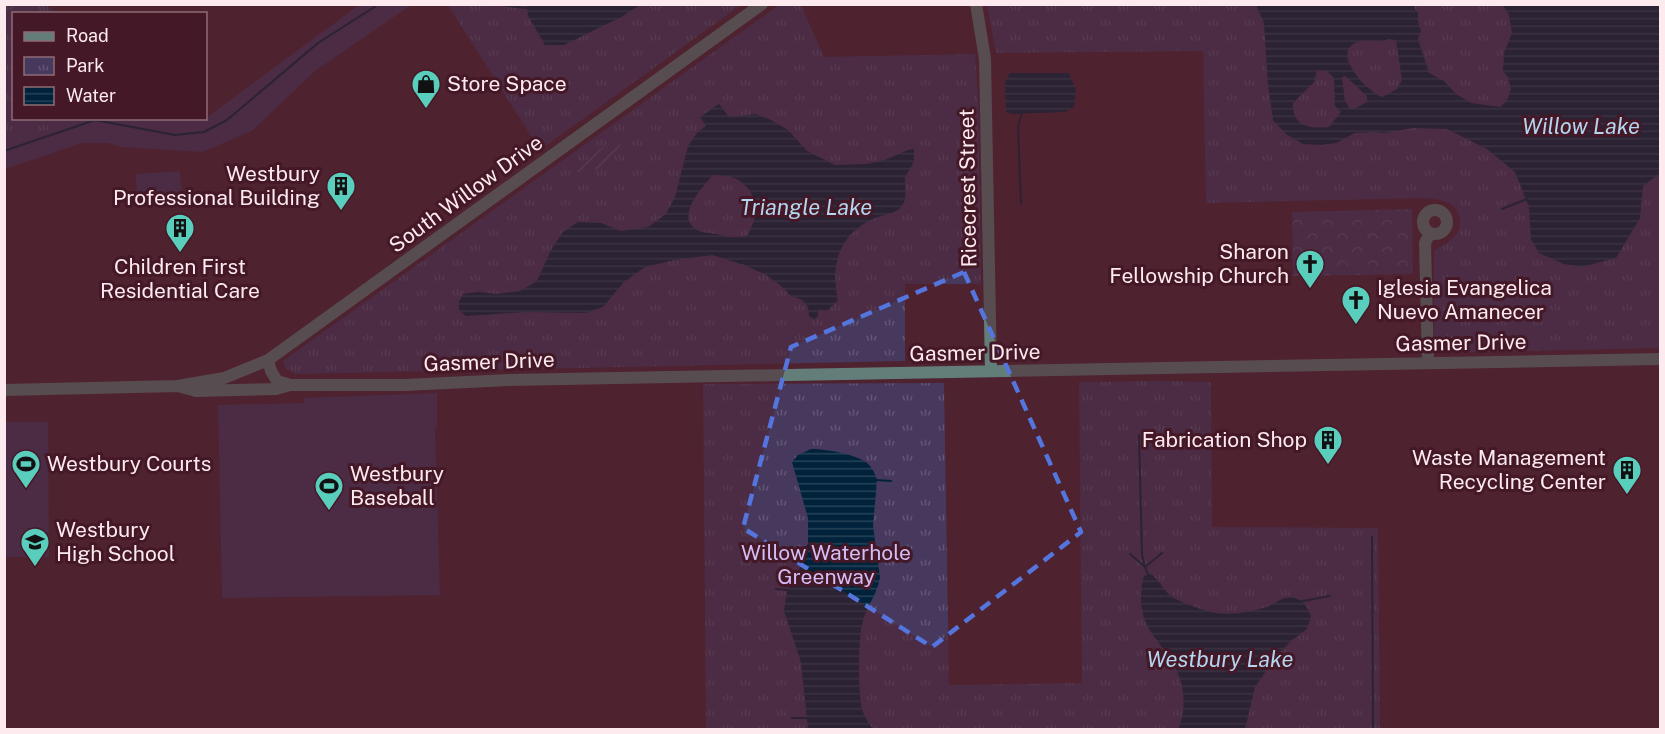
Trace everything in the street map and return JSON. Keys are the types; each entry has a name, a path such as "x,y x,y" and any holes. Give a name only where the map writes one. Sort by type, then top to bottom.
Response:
{"street":[{"name":"South Willow Drive","path":"178,386 224,378 268,360 762,4"},
{"name":"Ricecrest Street","path":"976,4 985,59 991,372"},
{"path":"1428,363 1425,243 1430,233"},
{"name":"Gasmer Drive","path":"4,390 178,386 203,391 276,389 291,385 405,385 520,380 1660,358"},
{"path":"268,360 277,381 291,385"}],"highlighted area":[{"path":"964,272 1081,532 932,647 743,528 791,347"}],"green space":[{"path":"5,4 46,5 55,12 12,12 12,120 79,120 5,143"},
{"path":"359,5 411,5 315,71 252,131 202,152 121,147 107,143 82,143 5,169 4,129 28,120 207,120 207,117"},
{"path":"448,5 741,5 540,150"},
{"path":"779,5 801,5 824,57 975,54 978,96 981,284 905,284 905,361 295,374 285,368 283,361"},
{"path":"987,5 1660,5 1660,348 1434,353 1434,251 1452,239 1458,231 1459,214 1452,205 1442,200 1424,198 1206,203 1203,51 996,53"},
{"path":"622,139 616,154 606,164 593,170 577,172 597,151"},
{"path":"180,171 182,200 137,202 136,174"},
{"path":"1412,209 1413,274 1293,276 1292,212"},
{"name":"Willow Waterhole Greenway","path":"1079,382 1211,382 1212,527 1378,528 1380,729 706,729 703,384 944,383 949,685 1082,683"},
{"name":"Westbury Baseball","path":"437,393 437,428 435,428 440,595 222,598 218,405 304,403 304,398"},
{"name":"Westbury Courts","path":"5,422 48,422 49,557 5,557"}],"water":[{"path":"527,4 640,5 564,45 545,45 528,16"},
{"name":"Willow Lake","path":"1256,5 1414,5 1421,31 1418,39 1429,73 1444,81 1456,94 1471,103 1500,107 1507,101 1511,89 1508,77 1503,71 1504,53 1512,33 1509,15 1504,5 1660,5 1660,173 1643,186 1640,218 1616,258 1581,267 1564,264 1539,253 1531,239 1529,207 1515,172 1487,149 1447,129 1413,128 1384,133 1355,133 1336,143 1303,144 1286,134 1273,120 1264,23","holes":["1396,40 1402,80 1397,89 1382,97 1361,81 1350,64 1348,56 1349,49 1355,43","1317,70 1327,71 1334,78 1335,106 1341,112 1329,127 1304,125 1299,122 1293,111 1293,103 1314,82","1345,76 1367,96 1367,102 1350,109 1345,101 1342,77"]},
{"path":"1010,73 1069,73 1076,90 1074,107 1065,112 1012,114 1006,112 1005,82"},
{"name":"Triangle Lake","path":"719,104 729,117 756,114 788,130 807,151 835,165 867,164 914,149 913,163 905,179 905,196 902,206 896,211 861,225 845,242 840,252 835,275 838,300 827,311 819,309 817,318 814,320 809,316 808,307 802,300 790,295 766,275 712,255 645,267 624,282 603,307 585,313 526,312 466,316 459,310 459,302 463,294 520,291 537,281 552,248 563,232 578,222 601,223 621,231 648,227 666,214 675,197 688,146 697,133 706,126 700,117","holes":["713,175 735,178 750,191 756,210 748,235 732,237 704,232 697,230 691,224 688,217 689,210"]},
{"path":"811,449 840,453 862,460 870,466 877,480 873,526 880,577 864,619 859,654 862,709 873,729 808,729 801,662 784,611 787,590 801,566 808,542 808,518 792,462 798,455"},
{"name":"Westbury Lake","path":"1150,573 1172,597 1216,613 1248,612 1289,598 1304,603 1311,616 1307,629 1277,655 1255,687 1245,729 1178,729 1184,702 1179,674 1149,629 1143,613 1141,597 1143,581 1144,576"}],"waterway":[{"path":"4,151 95,120 175,135 204,132 227,120 318,43 379,4"},
{"path":"507,6 527,8 534,4"},
{"path":"1021,204 1018,126 1022,113"},
{"path":"1502,209 1527,199"},
{"path":"1139,435 1142,555 1145,567"},
{"path":"876,480 891,481"},
{"path":"1372,537 1373,730"},
{"path":"1149,577 1145,567 1162,553"},
{"path":"1130,554 1144,566"},
{"path":"776,589 788,590"},
{"path":"1298,602 1330,596"},
{"path":"792,718 807,718"}],"place":[{"name":"Store Space","path":"426,110"},
{"name":"Westbury Professional Building","path":"341,212"},
{"name":"Children First Residential Care","path":"180,254"},
{"name":"Sharon Fellowship Church","path":"1310,290"},
{"name":"Iglesia Evangelica Nuevo Amanecer","path":"1356,326"},
{"name":"Fabrication Shop","path":"1328,466"},
{"name":"Westbury Courts","path":"26,490"},
{"name":"Waste Management Recycling Center","path":"1627,496"},
{"name":"Westbury Baseball","path":"329,512"},
{"name":"Westbury High School","path":"35,568"}]}
